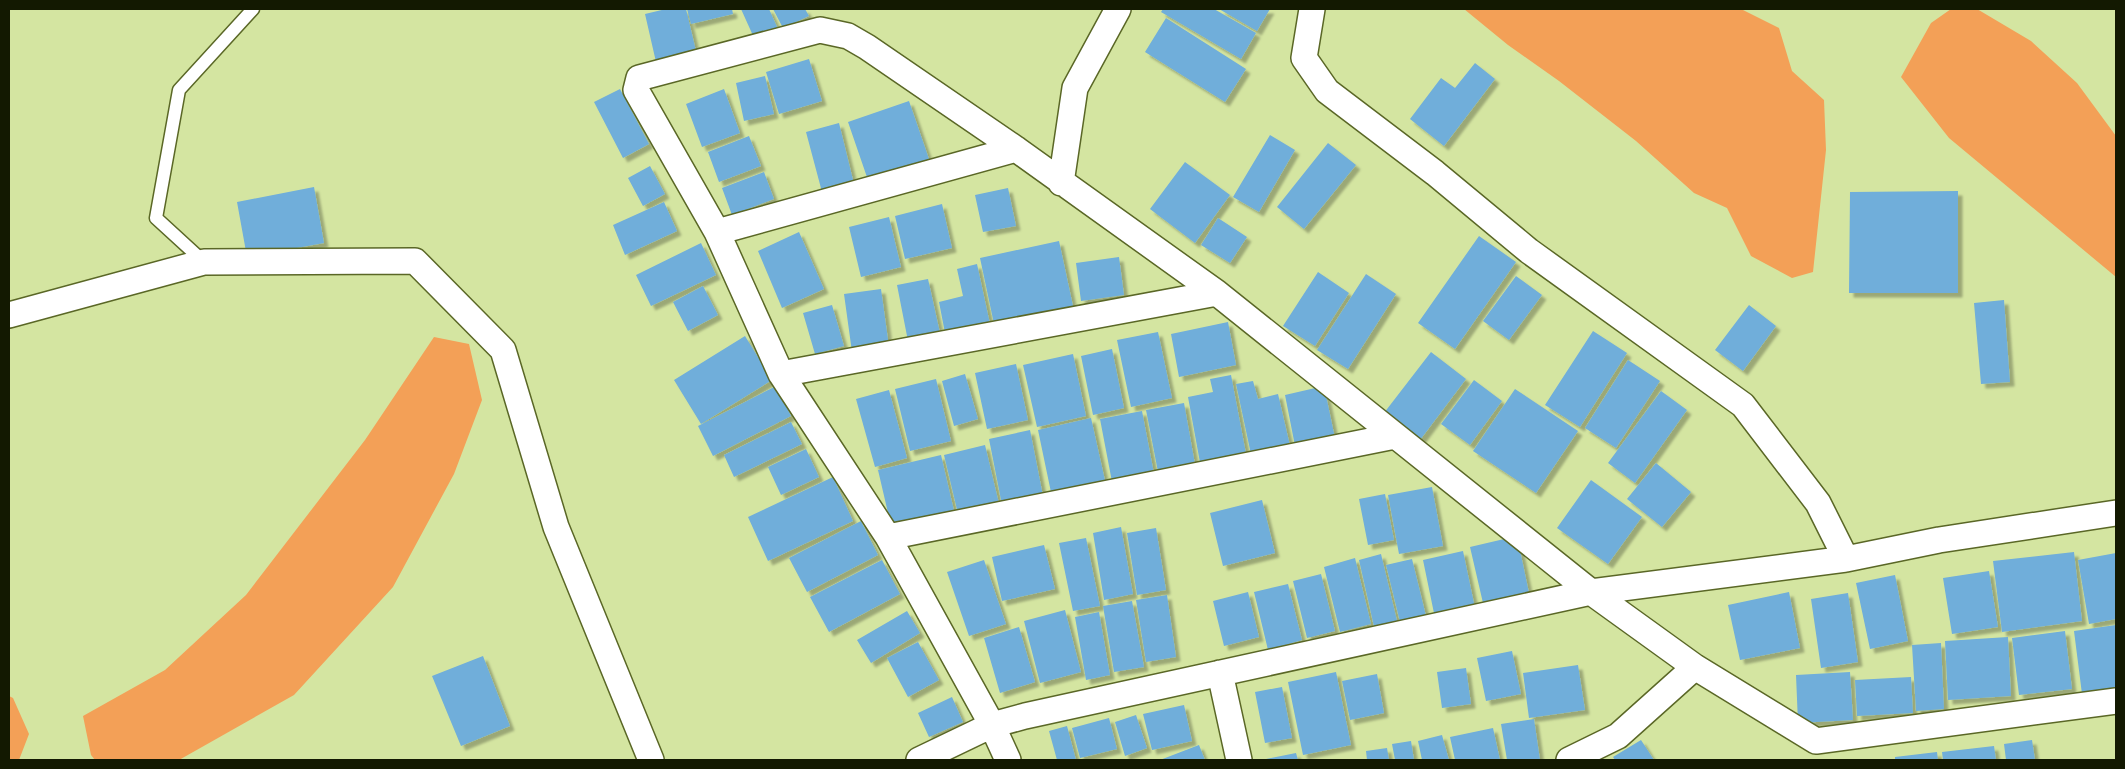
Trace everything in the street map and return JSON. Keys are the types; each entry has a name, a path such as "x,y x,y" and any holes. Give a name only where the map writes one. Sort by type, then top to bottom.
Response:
{"street":[{"path":"1061,183 1075,88 1118,9"},
{"path":"1312,9 1304,58 1327,91 1435,173 1529,251 1743,405 1818,503 1846,559"},
{"path":"1008,760 992,725 888,537 781,374 717,232 636,90 639,78 820,30 848,36 1016,149 1217,293 1591,592 1695,668 1816,751 2116,702"},
{"path":"717,232 1016,149"},
{"path":"9,315 204,262 415,261 504,350 556,527 651,760"},
{"path":"781,374 1217,293"},
{"path":"888,537 1395,436"},
{"path":"919,760 992,725 1025,716 1591,592 1846,559 1939,540 2116,513"},
{"path":"1569,760 1618,736 1695,668"},
{"path":"1220,673 1239,760"}],"lane":[{"path":"204,262 156,218 179,90 253,9"}],"shaded area":[{"path":"1464,9 1741,9 1779,28 1792,71 1824,100 1826,150 1813,272 1792,278 1751,256 1727,208 1694,193 1636,141 1559,81 1508,45"},
{"path":"1951,9 1977,9 2031,41 2077,83 2116,136 2116,277 1949,138 1901,77 1931,23"},
{"path":"434,337 469,344 482,400 454,474 393,587 294,695 179,760 95,760 91,755 83,716 165,670 246,595 365,440"},
{"path":"9,696 13,698 29,734 19,760 9,760"}],"building":[{"path":"666,9 686,9 696,51 656,62 645,14"},
{"path":"687,9 732,9 733,14 691,24"},
{"path":"741,9 769,9 778,29 755,40"},
{"path":"773,9 805,9 809,16 783,28"},
{"path":"1163,9 1214,9 1256,33 1241,59 1161,12"},
{"path":"1219,9 1270,9 1257,31"},
{"path":"1166,18 1246,69 1225,102 1145,52"},
{"path":"809,59 822,101 779,114 766,72"},
{"path":"1475,63 1495,79 1444,146 1410,119 1441,78 1455,88"},
{"path":"765,76 774,114 744,121 736,83"},
{"path":"620,89 649,144 623,158 594,102"},
{"path":"724,89 740,133 702,147 686,104"},
{"path":"909,101 930,162 869,183 848,122"},
{"path":"839,123 854,184 822,192 806,132"},
{"path":"1270,135 1295,150 1259,212 1233,197"},
{"path":"749,136 761,166 719,182 708,152"},
{"path":"1328,143 1356,165 1304,229 1277,207"},
{"path":"1185,162 1230,195 1195,243 1150,209"},
{"path":"650,166 665,194 643,206 628,178"},
{"path":"764,172 774,199 732,215 722,188"},
{"path":"314,187 324,243 247,257 237,202"},
{"path":"1008,188 1016,226 983,232 975,195"},
{"path":"1958,191 1958,293 1849,293 1850,192"},
{"path":"664,202 677,231 625,255 613,225"},
{"path":"942,204 952,248 905,259 895,216"},
{"path":"889,217 901,267 861,277 849,227"},
{"path":"1218,218 1247,237 1230,263 1201,245"},
{"path":"799,232 824,289 782,308 758,251"},
{"path":"1479,236 1516,262 1455,349 1418,323"},
{"path":"1059,241 1073,306 994,324 980,258"},
{"path":"701,243 716,275 651,306 636,275"},
{"path":"1119,257 1124,295 1081,301 1076,263"},
{"path":"977,264 990,324 945,333 939,302 963,296 957,269"},
{"path":"1318,272 1349,293 1315,346 1283,326"},
{"path":"1366,274 1396,294 1348,369 1317,350"},
{"path":"1516,276 1542,295 1509,340 1483,321"},
{"path":"928,279 940,333 908,341 897,285"},
{"path":"703,286 718,315 688,331 673,302"},
{"path":"881,289 889,347 852,352 844,294"},
{"path":"2004,300 2010,382 1981,384 1974,303"},
{"path":"832,305 844,346 815,354 803,313"},
{"path":"1749,305 1776,326 1743,371 1715,350"},
{"path":"1228,322 1236,365 1179,377 1171,334"},
{"path":"1593,331 1627,353 1580,427 1545,405"},
{"path":"1158,332 1172,398 1131,407 1117,340"},
{"path":"745,336 772,380 701,424 674,380"},
{"path":"1112,349 1124,408 1093,415 1081,356"},
{"path":"1431,352 1466,379 1420,440 1384,413"},
{"path":"1073,354 1086,416 1037,427 1023,365"},
{"path":"1628,360 1660,381 1616,448 1585,428"},
{"path":"1016,364 1028,420 987,429 975,373"},
{"path":"965,374 978,419 954,426 942,381"},
{"path":"1231,375 1247,459 1201,468 1188,397 1213,392 1210,379"},
{"path":"936,379 951,441 910,451 895,389"},
{"path":"1474,380 1502,401 1470,445 1441,424"},
{"path":"1253,381 1258,399 1278,394 1291,450 1252,459 1236,384"},
{"path":"776,386 791,416 713,456 698,426"},
{"path":"1324,386 1336,443 1296,451 1285,395"},
{"path":"1515,389 1578,431 1536,493 1473,451"},
{"path":"889,390 907,458 875,467 856,399"},
{"path":"1661,391 1687,410 1635,483 1608,463"},
{"path":"1184,403 1196,470 1159,477 1146,410"},
{"path":"1142,411 1155,479 1113,487 1100,419"},
{"path":"1091,418 1106,485 1052,497 1038,430"},
{"path":"791,422 802,444 734,477 724,455"},
{"path":"1030,430 1043,496 1002,505 989,439"},
{"path":"985,445 1000,508 959,518 944,455"},
{"path":"806,449 819,477 781,495 768,467"},
{"path":"941,455 955,515 892,530 878,470"},
{"path":"1656,463 1691,492 1662,527 1627,499"},
{"path":"833,477 853,521 768,561 748,517"},
{"path":"1591,480 1642,517 1608,564 1557,528"},
{"path":"1432,487 1443,546 1399,554 1388,495"},
{"path":"1385,494 1394,540 1368,545 1359,499"},
{"path":"1262,500 1275,553 1223,566 1210,513"},
{"path":"861,521 878,555 807,592 789,558"},
{"path":"1121,527 1133,594 1104,600 1093,533"},
{"path":"1156,528 1166,590 1137,595 1127,533"},
{"path":"1517,536 1529,593 1483,603 1470,547"},
{"path":"1086,538 1100,606 1073,611 1059,543"},
{"path":"1044,545 1055,589 1002,601 992,557"},
{"path":"1463,551 1475,608 1435,618 1423,560"},
{"path":"2074,552 2082,621 2002,632 1993,561"},
{"path":"2116,553 2116,619 2089,624 2078,560"},
{"path":"1381,554 1398,625 1375,631 1359,560"},
{"path":"1355,558 1371,624 1340,632 1324,567"},
{"path":"1412,559 1427,620 1401,626 1386,565"},
{"path":"882,560 900,594 829,632 810,597"},
{"path":"984,560 1006,624 969,636 947,572"},
{"path":"1989,571 1998,627 1952,634 1943,578"},
{"path":"1321,574 1335,631 1307,638 1293,581"},
{"path":"1895,575 1908,641 1870,649 1856,583"},
{"path":"1288,584 1302,640 1268,650 1254,592"},
{"path":"1248,592 1259,637 1224,646 1213,601"},
{"path":"1789,592 1800,648 1740,660 1728,605"},
{"path":"1848,593 1858,662 1821,668 1811,599"},
{"path":"1167,595 1176,657 1146,662 1136,600"},
{"path":"1132,601 1144,667 1114,672 1103,606"},
{"path":"1065,610 1081,672 1040,683 1024,621"},
{"path":"907,611 920,633 871,663 857,640"},
{"path":"1099,612 1110,675 1086,680 1075,617"},
{"path":"2116,625 2116,689 2082,694 2074,631"},
{"path":"1019,627 1035,682 1000,693 984,638"},
{"path":"2065,631 2072,689 2019,695 2012,638"},
{"path":"2008,637 2011,696 1948,700 1945,641"},
{"path":"918,642 939,680 908,697 887,658"},
{"path":"1941,643 1944,709 1916,711 1912,645"},
{"path":"1512,651 1521,694 1486,701 1477,658"},
{"path":"483,656 510,726 461,746 432,676"},
{"path":"1578,665 1585,710 1529,718 1523,673"},
{"path":"1466,668 1471,704 1442,708 1437,672"},
{"path":"1336,672 1351,745 1303,755 1288,682"},
{"path":"1850,672 1853,720 1798,723 1796,675"},
{"path":"1377,674 1384,713 1350,720 1342,681"},
{"path":"1911,677 1913,713 1857,716 1855,680"},
{"path":"1282,687 1292,738 1265,743 1255,692"},
{"path":"952,697 963,722 929,737 918,713"},
{"path":"1184,705 1192,741 1152,750 1143,714"},
{"path":"1136,715 1147,748 1125,756 1115,722"},
{"path":"1109,718 1117,749 1080,758 1072,728"},
{"path":"1534,719 1540,760 1507,760 1501,724"},
{"path":"1067,726 1076,760 1057,760 1049,731"},
{"path":"1493,728 1500,760 1455,760 1450,737"},
{"path":"1442,735 1449,760 1422,760 1418,741"},
{"path":"1641,740 1654,760 1615,760 1613,757"},
{"path":"2032,740 2035,760 2006,760 2004,744"},
{"path":"1411,741 1414,760 1395,760 1392,744"},
{"path":"1199,745 1205,760 1160,760"},
{"path":"1994,746 1996,760 1943,760 1942,752"},
{"path":"1387,748 1389,760 1367,760 1366,751"},
{"path":"1937,752 1938,760 1895,760 1895,757"},
{"path":"1296,753 1298,760 1266,760 1266,759"}]}
